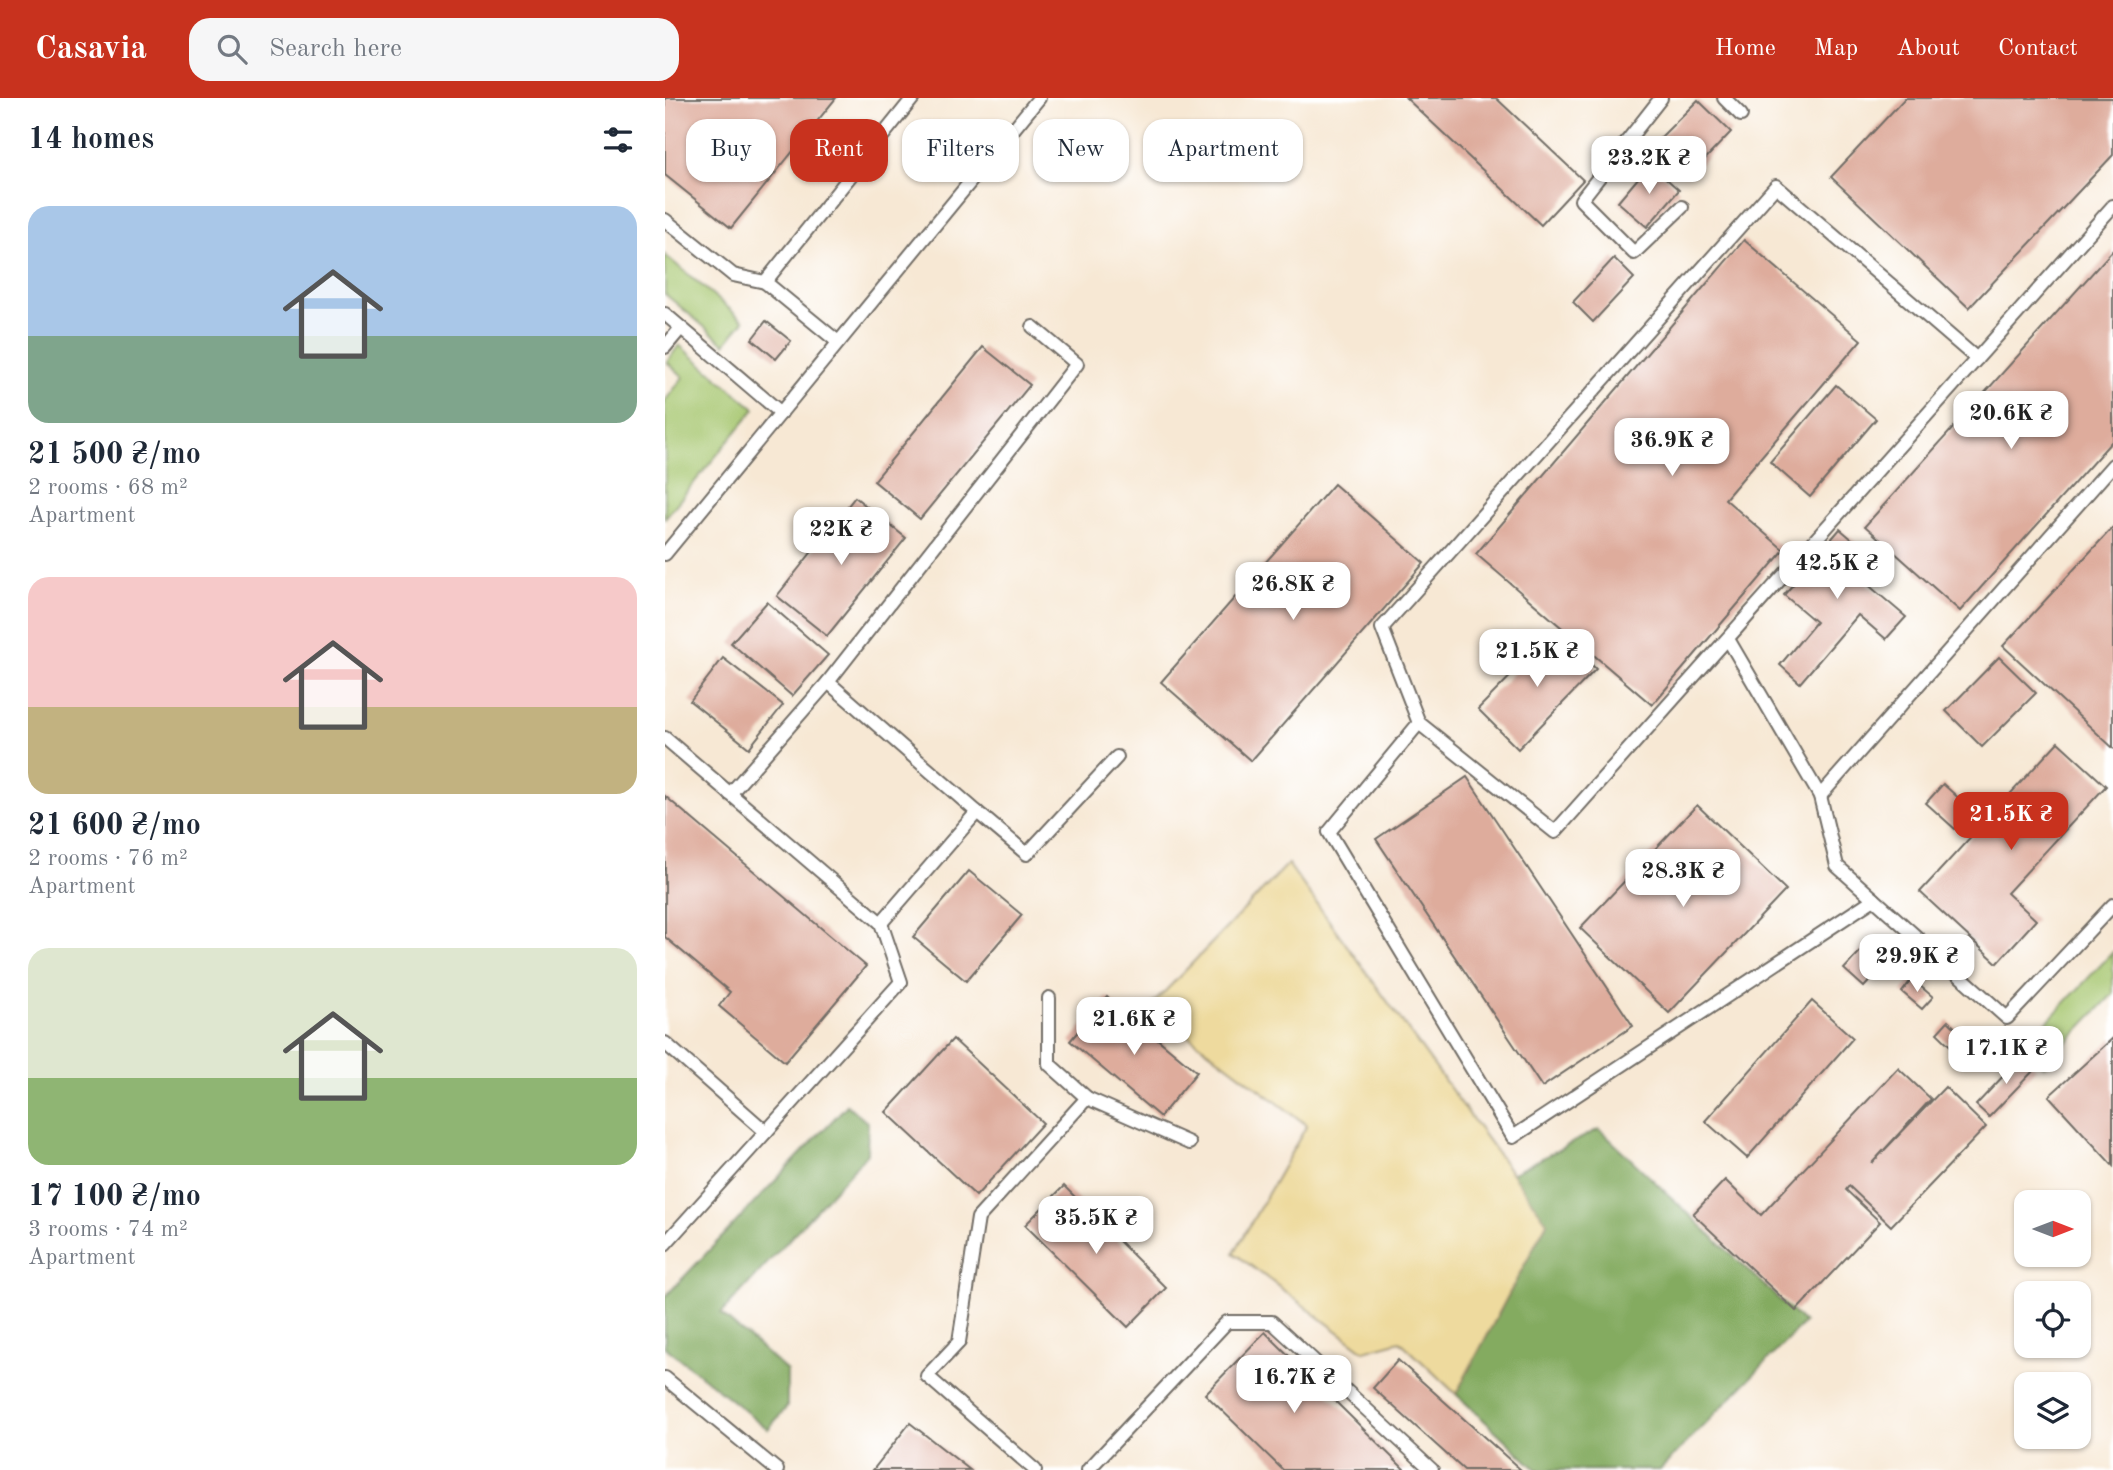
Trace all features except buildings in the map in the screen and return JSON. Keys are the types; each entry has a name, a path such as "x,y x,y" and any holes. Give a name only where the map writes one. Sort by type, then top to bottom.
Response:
{"lane":[{"path":"765,282 913,98"},
{"path":"665,554 1039,98"},
{"path":"1661,98 1581,200 1634,253 1682,207"},
{"path":"1724,98 1741,114"},
{"path":"1977,359 1776,186 1381,628 1419,723 1555,832 1977,359 2113,206"},
{"path":"665,220 733,275 765,282 838,342"},
{"path":"665,314 781,413"},
{"path":"730,794 828,682 1077,364 1033,327"},
{"path":"665,347 681,328"},
{"path":"1820,796 2113,465"},
{"path":"1727,639 1820,796 1837,866 2007,1018 2113,905"},
{"path":"828,682 1027,854 1117,757"},
{"path":"1419,723 1329,832 1513,1137 1874,899"},
{"path":"665,738 881,923 901,982 669,1240"},
{"path":"881,923 977,812"},
{"path":"1049,998 1049,1064 1087,1098 1189,1143"},
{"path":"665,1043 766,1132"},
{"path":"1035,1470 927,1376 959,1342 978,1218 1087,1098"},
{"path":"1088,1470 1227,1322 1272,1322 1432,1470"},
{"path":"665,1378 777,1470"}],"green space":[{"path":"665,255 744,321 725,344 665,294"},
{"path":"679,345 755,409 665,518 665,401 683,377 667,362"},
{"path":"2113,952 2113,994 2044,1066 2023,1047"},
{"path":"847,1105 868,1123 867,1154 721,1314 787,1371 787,1407 768,1429 665,1347 665,1297"},
{"path":"1599,1129 1804,1323 1660,1470 1537,1470 1456,1394 1547,1223 1511,1174"}],"sand":[{"path":"1288,864 1547,1222 1456,1394 1400,1341 1364,1351 1234,1253 1307,1125 1150,1007"}]}
